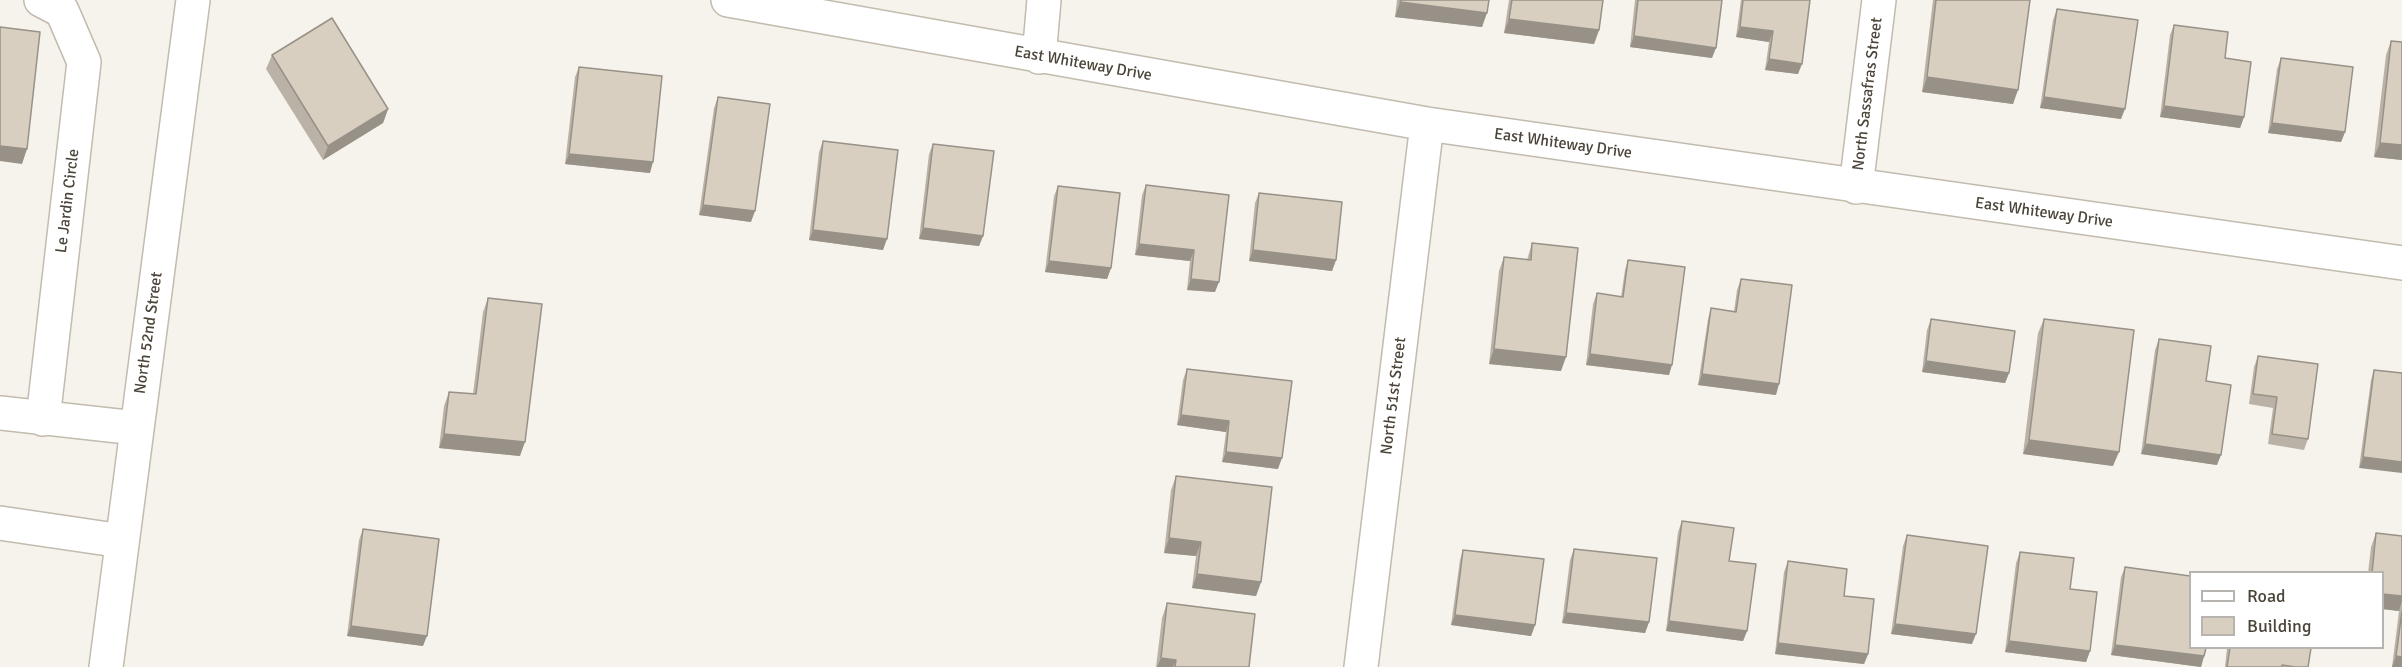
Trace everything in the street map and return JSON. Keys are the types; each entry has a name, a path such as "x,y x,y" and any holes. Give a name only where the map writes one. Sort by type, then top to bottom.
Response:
{"street":[{"name":"Le Jardin Circle","path":"41,0 62,11 84,62 43,419"},
{"name":"North 52nd Street","path":"106,667 193,0"},
{"name":"East Whiteway Drive","path":"728,0 1039,57 1427,124 1856,187 2402,263"},
{"path":"1039,57 1044,0"},
{"name":"North Sassafras Street","path":"1856,187 1879,0"},
{"name":"North 51st Street","path":"1361,667 1427,124"},
{"path":"0,413 136,428"},
{"path":"0,523 122,541"}],"building":[{"path":"1401,0 1489,0 1487,13 1400,2"},
{"path":"1512,0 1603,0 1599,30 1509,19"},
{"path":"1638,0 1722,0 1716,48 1634,36"},
{"path":"1743,0 1810,0 1802,64 1769,59 1773,31 1740,27"},
{"path":"1936,0 2030,0 2018,90 1927,77"},
{"path":"2057,9 2138,20 2125,109 2044,97"},
{"path":"332,18 388,109 328,146 272,55"},
{"path":"2174,25 2228,32 2225,58 2251,62 2244,117 2164,106"},
{"path":"0,27 40,32 27,149 0,146"},
{"path":"2391,41 2402,42 2402,145 2380,143"},
{"path":"2281,58 2353,67 2345,132 2272,123"},
{"path":"579,67 662,76 653,162 569,154"},
{"path":"718,97 770,104 755,211 703,205"},
{"path":"823,141 898,150 887,239 813,230"},
{"path":"933,144 994,151 983,236 923,228"},
{"path":"1146,185 1229,195 1219,282 1191,279 1194,250 1139,244"},
{"path":"1058,186 1120,193 1111,268 1049,261"},
{"path":"1259,193 1342,202 1336,260 1253,250"},
{"path":"1532,243 1578,248 1566,357 1494,349 1504,257 1531,260"},
{"path":"1628,260 1685,267 1672,365 1590,354 1597,293 1623,297"},
{"path":"1741,279 1792,285 1779,384 1702,374 1711,308 1736,312"},
{"path":"488,298 542,304 525,442 444,434 449,392 476,394"},
{"path":"1931,319 2015,331 2009,373 1926,361"},
{"path":"2044,319 2134,330 2119,452 2029,440"},
{"path":"2159,339 2211,346 2206,381 2231,385 2221,455 2145,444"},
{"path":"2258,356 2318,364 2308,439 2272,434 2277,397 2253,394"},
{"path":"1187,369 1292,381 1282,458 1226,452 1229,421 1181,415"},
{"path":"2374,370 2402,373 2402,462 2363,457"},
{"path":"1176,476 1272,487 1261,582 1197,574 1201,542 1169,538"},
{"path":"1682,521 1734,528 1729,561 1756,564 1747,631 1669,621"},
{"path":"363,529 439,539 427,636 351,626"},
{"path":"2376,533 2402,536 2402,596 2384,594 2384,571 2372,571"},
{"path":"1907,535 1988,546 1976,634 1895,624"},
{"path":"1574,549 1657,558 1649,622 1566,613"},
{"path":"1463,550 1544,559 1535,625 1455,615"},
{"path":"2020,552 2074,558 2070,589 2097,592 2090,651 2009,641"},
{"path":"1788,561 1847,569 1844,596 1874,599 1868,654 1778,643"},
{"path":"2125,567 2189,576 2189,649 2206,649 2204,656 2115,645"},
{"path":"1167,603 1255,614 1249,667 1175,667 1176,660 1161,658"},
{"path":"2402,611 2402,657 2396,656"},
{"path":"2230,649 2311,649 2308,667 2282,665 2282,667 2227,667"}]}
